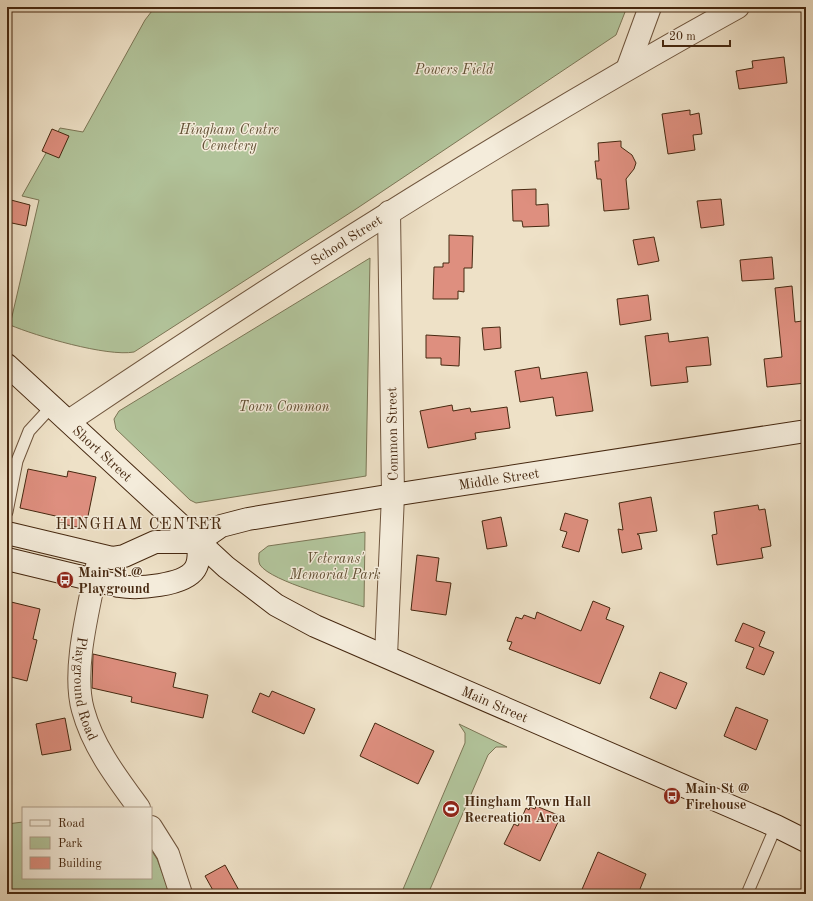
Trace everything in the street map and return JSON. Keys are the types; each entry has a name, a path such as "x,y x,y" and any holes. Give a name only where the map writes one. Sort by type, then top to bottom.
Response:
{"street":[{"path":"628,67 650,7"},
{"name":"School Street","path":"69,421 389,212 628,67 738,7"},
{"name":"Common Street","path":"386,656 393,495 389,212"},
{"name":"Short Street","path":"7,365 198,542"},
{"name":"Middle Street","path":"198,542 221,526 248,519 806,431"},
{"path":"7,533 112,558 124,556 155,542 198,542 198,559 196,568 190,574 158,586 134,588 7,559"},
{"name":"Main Street","path":"198,542 250,587 276,605 315,626 776,826 806,841"},
{"name":"Playground Road","path":"99,556 82,650 79,689 83,710 90,732 110,768 138,807"},
{"path":"152,829 168,854 181,894"}],"lane":[{"path":"7,512 17,461 29,431 52,406"},
{"path":"747,894 776,826"}],"green space":[{"name":"Hingham Centre Cemetery","path":"155,7 627,7 616,35 356,209 134,352 122,353 90,349 37,335 10,325 39,200 22,196 60,128 83,132 145,20"},
{"name":"Town Common","path":"370,258 366,476 196,503 190,500 116,429 114,419 119,411"},
{"name":"Veterans' Memorial Park","path":"365,532 364,607 278,578 259,564 259,553 268,546"},
{"name":"Hingham Town Hall Recreation Area","path":"459,724 507,747 496,747 488,755 428,894 401,894 465,743 465,733"},
{"path":"22,822 22,879 152,879 152,852 157,859 170,894 7,894 7,824"}],"building":[{"path":"784,57 787,83 739,89 736,71 753,68 752,61"},
{"path":"690,110 690,115 699,113 702,134 693,135 695,150 668,154 662,114"},
{"path":"52,129 69,136 59,158 42,151"},
{"path":"621,141 621,147 632,155 636,163 634,169 626,179 629,209 604,211 601,179 597,179 595,161 599,161 598,143"},
{"path":"536,189 536,205 548,204 549,226 523,227 522,221 513,221 512,190"},
{"path":"721,199 724,225 701,228 697,201"},
{"path":"11,200 30,205 26,226 7,222"},
{"path":"449,235 473,236 472,268 464,268 464,292 458,291 458,299 433,299 434,267 443,267 443,263 449,263"},
{"path":"654,237 659,261 638,265 633,240"},
{"path":"772,257 774,279 742,281 740,260"},
{"path":"792,286 795,322 802,321 806,383 767,387 764,359 782,357 775,288"},
{"path":"648,295 651,320 620,325 617,299"},
{"path":"500,327 501,348 484,350 482,328"},
{"path":"668,333 669,342 708,337 711,365 686,367 688,382 651,386 645,336"},
{"path":"426,335 460,337 459,366 441,365 441,358 426,358"},
{"path":"539,367 541,379 587,372 593,411 556,416 553,397 520,402 515,371"},
{"path":"452,405 453,411 470,408 471,412 507,407 510,428 475,433 476,439 428,448 420,411"},
{"path":"28,469 67,477 68,471 96,477 87,521 83,521 81,528 58,523 60,517 20,508"},
{"path":"651,497 657,531 637,534 639,535 642,549 622,553 618,529 623,530 619,503"},
{"path":"758,505 759,510 765,509 771,546 761,548 763,558 717,565 712,535 717,534 714,512"},
{"path":"565,513 588,520 579,552 562,547 567,532 560,530"},
{"path":"501,517 507,546 487,549 482,521"},
{"path":"417,555 439,558 436,581 451,583 446,615 411,610"},
{"path":"7,601 40,609 33,639 37,640 27,681 7,676"},
{"path":"593,601 610,608 606,619 624,626 600,684 509,649 512,642 507,641 516,617 522,619 524,615 535,619 537,612 581,631"},
{"path":"743,623 765,632 759,646 774,652 764,675 746,668 754,648 735,641"},
{"path":"93,654 176,673 173,687 208,695 203,718 131,702 132,697 92,688"},
{"path":"660,672 687,683 676,709 650,698"},
{"path":"272,691 315,709 304,734 252,712 260,693 269,697"},
{"path":"736,707 768,720 756,750 724,736"},
{"path":"65,718 71,750 42,755 36,724"},
{"path":"375,723 434,751 418,784 360,756"},
{"path":"536,806 558,815 556,819 559,820 540,861 504,844 514,824 518,826 526,808 529,810 530,807 535,809"},
{"path":"598,852 646,874 638,894 580,894"},
{"path":"225,865 241,894 215,894 205,876"}],"place":[{"name":"Main St @ Playground","path":"65,580"},
{"name":"Main St @ Firehouse","path":"672,796"},
{"name":"Hingham Town Hall Recreation Area","path":"451,809"}],"district":[{"name":"HINGHAM CENTER","path":"139,523"}],"park label":[{"name":"Powers Field","path":"454,69"}]}
